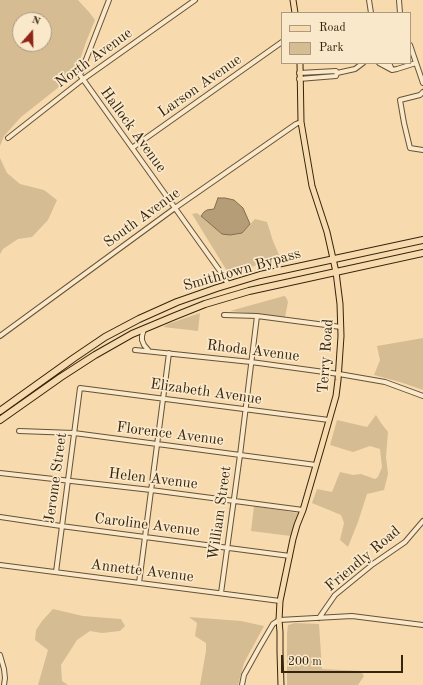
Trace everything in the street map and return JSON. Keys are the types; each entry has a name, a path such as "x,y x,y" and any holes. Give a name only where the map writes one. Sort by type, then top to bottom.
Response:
{"highway":[{"name":"Smithtown Bypass","path":"0,411 74,358 117,330 177,302 228,284 260,275 423,240"},
{"name":"Smithtown Bypass","path":"0,420 72,369 120,341 189,310 227,297 254,290 423,252"}],"main road":[{"path":"293,0 295,12"},
{"name":"Terry Road","path":"281,685 279,620 280,601 293,539 330,420 337,390 341,327 340,304 334,259 312,186 301,122 300,64"}],"street":[{"name":"Hallock Avenue","path":"110,0 80,75 82,80 228,284"},
{"name":"North Avenue","path":"8,138 82,80 195,0"},
{"path":"369,0 371,12"},
{"path":"399,0 400,12"},
{"name":"Larson Avenue","path":"132,148 281,43"},
{"path":"411,48 423,83"},
{"path":"381,64 392,70 416,63"},
{"path":"299,76 336,76 337,73 352,70 361,64"},
{"path":"388,64 392,70"},
{"path":"423,92 420,95 400,100 410,148 423,150"},
{"name":"South Avenue","path":"0,336 175,208 301,122"},
{"path":"224,315 257,316 341,327"},
{"name":"William Street","path":"221,593 257,316"},
{"path":"144,329 142,340 149,351"},
{"name":"Rhoda Avenue","path":"135,350 252,362 339,374 385,382 423,396"},
{"path":"139,583 169,353"},
{"name":"Elizabeth Avenue","path":"80,388 330,420"},
{"name":"Jerome Street","path":"56,572 80,388"},
{"name":"Florence Avenue","path":"19,431 74,433 316,465"},
{"name":"Helen Avenue","path":"0,473 151,490 303,510"},
{"name":"Caroline Avenue","path":"0,517 290,556"},
{"name":"Friendly Road","path":"319,618 335,595 373,564 405,542 423,521"},
{"name":"Annette Avenue","path":"0,565 280,601"},
{"path":"242,685 244,675 259,648 273,624 279,620 352,616 423,625"},
{"path":"0,654 4,669 4,685"}],"green space":[{"path":"0,0 78,0 95,20 74,77 21,117 4,136 0,146"},
{"path":"0,158 7,173 20,184 44,190 57,200 48,220 32,237 18,239 3,249 0,254"},
{"path":"197,213 222,234 242,233 255,219 267,222 280,257 249,268 236,271 227,271 192,214"},
{"path":"284,296 288,302 285,317 230,311"},
{"path":"200,313 198,331 163,327 168,324"},
{"path":"423,338 423,390 374,375 380,360 377,346"},
{"path":"376,415 388,432 386,457 388,474 384,490 367,494 348,547 340,540 344,523 341,515 312,503 317,489 332,492 340,472 353,475 361,474 375,479 378,477 382,467 380,449 370,446 353,452 330,445 337,420 367,427"},
{"path":"254,506 298,513 291,536 251,531"},
{"path":"53,609 83,616 121,619 125,626 120,631 102,633 90,631 77,640 61,665 62,681 68,685 38,685 48,650 35,640 36,630"},
{"path":"189,617 241,621 264,626 244,663 238,685 200,685 206,643 195,636 197,623"},
{"path":"295,623 319,624 322,669 361,671 364,676 358,685 287,685 288,625"}],"shaded area":[{"path":"218,198 234,200 243,208 250,224 242,233 230,235 222,234 201,216 207,210 214,209"}]}
